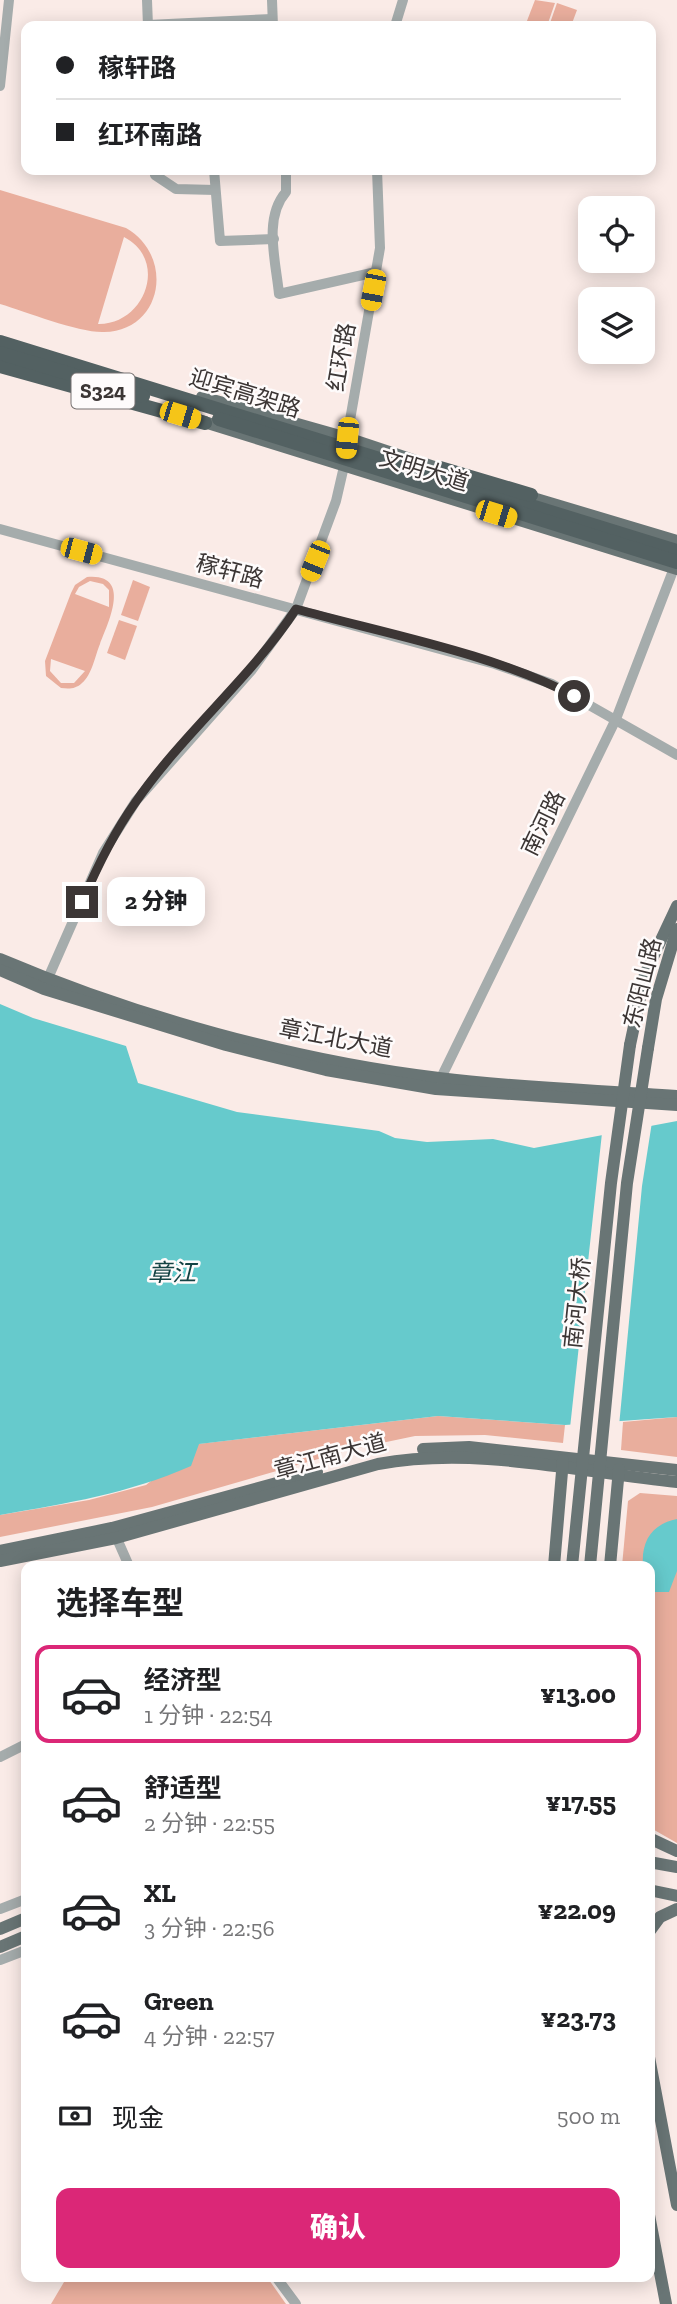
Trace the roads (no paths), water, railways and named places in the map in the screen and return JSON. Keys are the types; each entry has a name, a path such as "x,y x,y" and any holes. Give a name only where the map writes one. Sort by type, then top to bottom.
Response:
{"highway":[{"name":"迎宾高架路","path":"0,342 341,441 677,551"},
{"name":"迎宾高架路","path":"0,353 676,566"},
{"path":"0,366 99,396 205,423"},
{"path":"341,441 465,474 646,533"}],"main road":[{"name":"S324","path":"0,335 341,441"},
{"name":"文明大道","path":"0,359 344,468 676,566"},
{"path":"646,533 677,541"},
{"name":"东阳山路","path":"630,1045 645,974 677,906"},
{"name":"东阳山路","path":"648,1048 656,999 677,929"},
{"name":"章江北大道","path":"0,959 46,984"},
{"name":"章江北大道","path":"0,970 229,1037 438,1084 677,1105"},
{"name":"南河大桥","path":"573,1561 608,1209 630,1045"},
{"name":"南河大桥","path":"590,1561 627,1183 648,1048"},
{"name":"章江北大道","path":"438,1084 677,1096"},
{"name":"章江南大道","path":"0,1561 114,1533 313,1473 413,1449 469,1447 677,1482"},
{"path":"554,1561 562,1462"},
{"name":"章江南大道","path":"562,1462 677,1470"},
{"path":"610,1561 620,1464"},
{"name":"章江南大道","path":"0,1551 114,1533"},
{"path":"655,1841 677,1852"},
{"path":"655,1863 677,1867"},
{"path":"655,1891 677,1896"},
{"path":"655,1924 660,1917 677,1909"},
{"path":"0,1929 21,1920"},
{"path":"0,1947 21,1938"},
{"path":"655,2083 672,2158 677,2205"},
{"path":"655,2246 666,2304"}],"street":[{"path":"0,86 9,0"},
{"path":"147,0 148,21"},
{"path":"271,0 272,21"},
{"path":"397,21 403,0"},
{"path":"155,175 176,189 215,190"},
{"path":"214,175 220,240 274,239"},
{"path":"286,175 286,192 274,208 279,294 376,272"},
{"name":"红环路","path":"46,984 103,853 136,801 251,671 296,609 337,501 344,468 341,441 376,272 381,234 377,175"},
{"name":"稼轩路","path":"0,529 495,664 552,684 677,755"},
{"name":"南河路","path":"438,1084 617,719 676,566"},
{"path":"114,1533 127,1561"},
{"path":"0,1757 21,1746"},
{"path":"0,1909 21,1901"},
{"path":"0,1960 21,1952"},
{"path":"280,2282 296,2304"}],"water":[{"name":"章江","path":"0,1004 33,1018 126,1046 138,1083 237,1112 379,1131 395,1138 427,1142 493,1139 534,1148 677,1121 677,1417 565,1425 438,1416 199,1444 191,1466 167,1476 97,1496 0,1515"},
{"path":"677,1519 677,1571 669,1592 655,1592 655,1561 643,1561 644,1549 646,1541 655,1529"}]}
